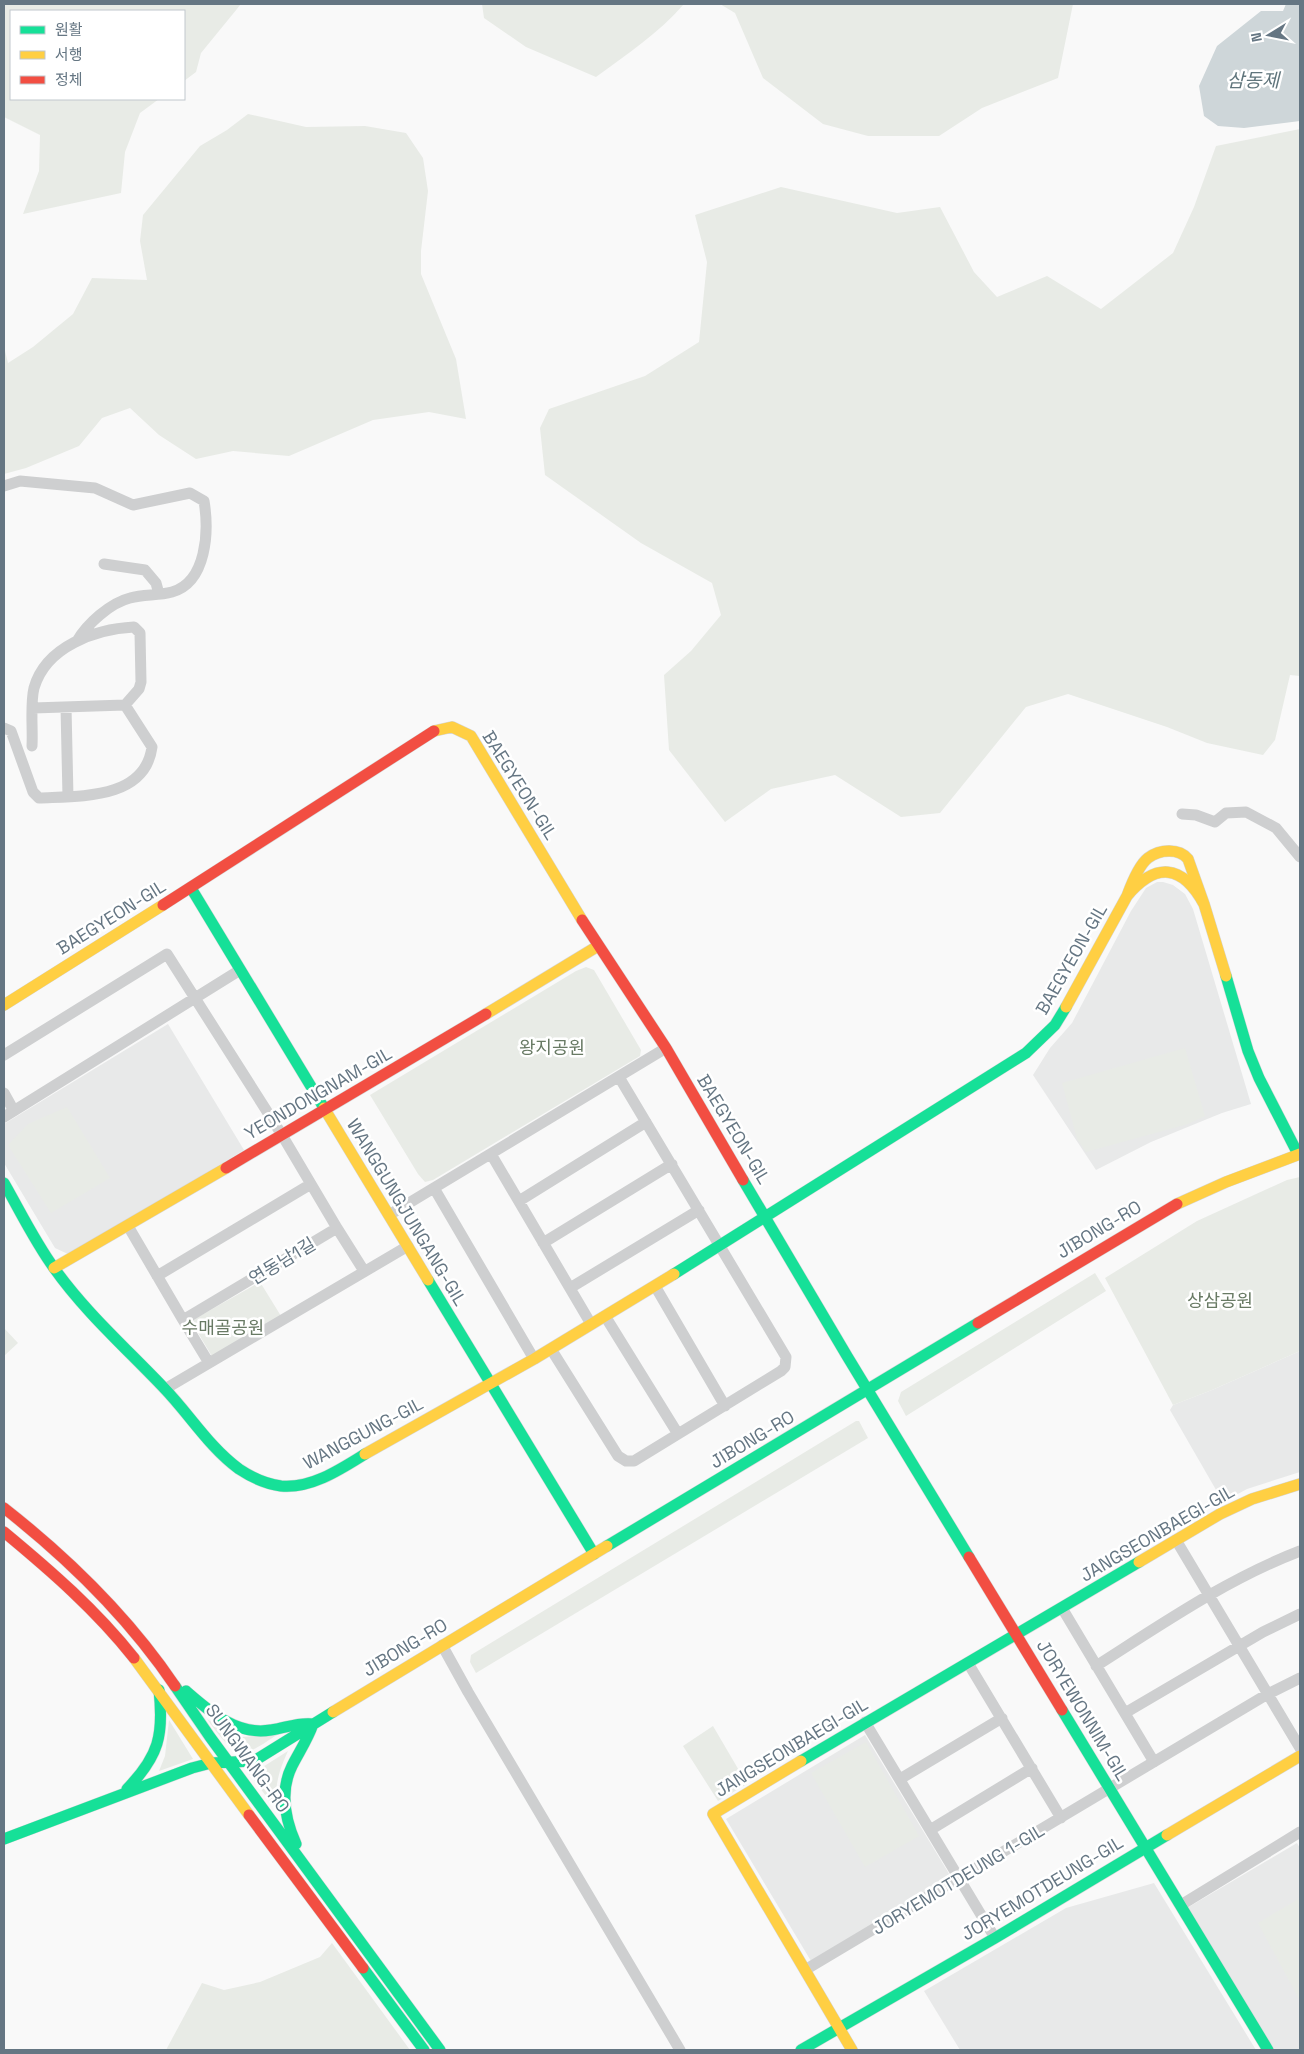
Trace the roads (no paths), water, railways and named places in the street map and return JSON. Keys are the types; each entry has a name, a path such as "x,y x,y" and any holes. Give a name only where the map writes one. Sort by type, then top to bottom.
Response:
{"street":[{"path":"4,486 20,481 95,488 133,505 190,493 204,501 205,536 201,562 191,580 174,591 122,600 83,631 76,642"},
{"path":"104,564 145,570 156,583 159,594"},
{"path":"32,746 33,708 34,690 38,679 62,649 88,636 119,628 134,627 140,632 141,682 139,689 125,705 33,708"},
{"path":"4,728 11,732 33,792 39,798 94,796 120,788 139,774 151,757 152,747 125,705"},
{"path":"66,707 68,797"},
{"name":"BAEGYEON-GIL","path":"4,1005 191,888 437,729 452,727 471,736 598,946 666,1048 868,1390"},
{"path":"1182,814 1196,815 1215,822 1226,813 1246,812 1276,828 1283,834 1300,857"},
{"name":"BAEGYEON-GIL","path":"767,1217 1012,1063 1042,1039 1054,1025 1068,1003 1127,896 1135,877 1148,858 1163,850 1176,850 1188,859 1204,904 1248,1050 1259,1078 1299,1154"},
{"name":"BAEGYEON-GIL","path":"1127,896 1148,875 1153,873 1170,873 1188,882 1204,904"},
{"name":"WANGGUNGJUNGANG-GIL","path":"191,888 594,1554"},
{"name":"YEONDONGNAM-GIL","path":"54,1268 325,1110 598,946"},
{"path":"4,1055 167,954 282,1135 364,1271"},
{"path":"4,1117 240,970"},
{"path":"389,1215 666,1048"},
{"path":"551,1349 621,1460 628,1462 781,1372 785,1367 786,1361 672,1164 618,1077"},
{"path":"4,1093 14,1111"},
{"path":"519,1201 646,1122"},
{"path":"491,1154 591,1324"},
{"name":"JIBONG-RO","path":"4,1840 190,1768 229,1761 254,1761 442,1645 1170,1207 1250,1171 1299,1154"},
{"path":"543,1243 672,1164"},
{"name":"WANGGUNG-GIL","path":"4,1183 54,1268 120,1345 165,1389 210,1443 229,1461 256,1478 281,1486 306,1484 341,1469 551,1349 767,1217"},
{"path":"157,1276 311,1184"},
{"path":"434,1188 534,1359"},
{"path":"570,1288 699,1210"},
{"path":"128,1226 209,1362"},
{"name":"연동남1길","path":"183,1320 338,1228"},
{"path":"165,1389 408,1246"},
{"path":"655,1286 724,1406"},
{"path":"605,1316 678,1434"},
{"name":"JORYEWONNIM-GIL","path":"868,1390 1268,2050"},
{"name":"JANGSEONBAEGI-GIL","path":"852,2050 713,1814 865,1722 1017,1635 1220,1514 1252,1499 1300,1484"},
{"name":"SUNGWANG-RO","path":"4,1508 65,1557 94,1586 166,1674 302,1864 440,2050"},
{"name":"SUNGWANG-RO","path":"4,1532 65,1583 110,1628 159,1690 424,2050"},
{"path":"1176,1540 1300,1748"},
{"path":"1096,1666 1209,1595 1243,1576 1300,1551"},
{"path":"1062,1608 1154,1762"},
{"path":"1125,1714 1239,1645 1300,1614"},
{"path":"442,1645 680,2050"},
{"path":"968,1663 1061,1818"},
{"path":"166,1674 217,1716 235,1727 267,1731 300,1722 313,1724 309,1738 291,1768 286,1787 284,1809 289,1830 298,1848 302,1864"},
{"name":"JORYEMOTDEUNG 1-GIL","path":"805,1970 1268,1694 1300,1678"},
{"path":"122,1794 141,1776 154,1755 160,1740 162,1718 159,1690"},
{"path":"900,1779 1002,1718"},
{"path":"865,1722 995,1938"},
{"name":"JORYEMOTDEUNG-GIL","path":"801,2050 995,1938 1300,1756"},
{"path":"930,1830 1032,1768"},
{"path":"1181,1905 1300,1832"}],"water":[{"name":"삼동제","path":"1286,4 1300,4 1300,121 1244,128 1218,126 1204,116 1199,86 1217,46 1261,11 1283,11"}],"park label":[{"name":"왕지공원","path":"552,1047"},
{"name":"상삼공원","path":"1220,1300"},
{"name":"수매골공원","path":"223,1327"}]}
